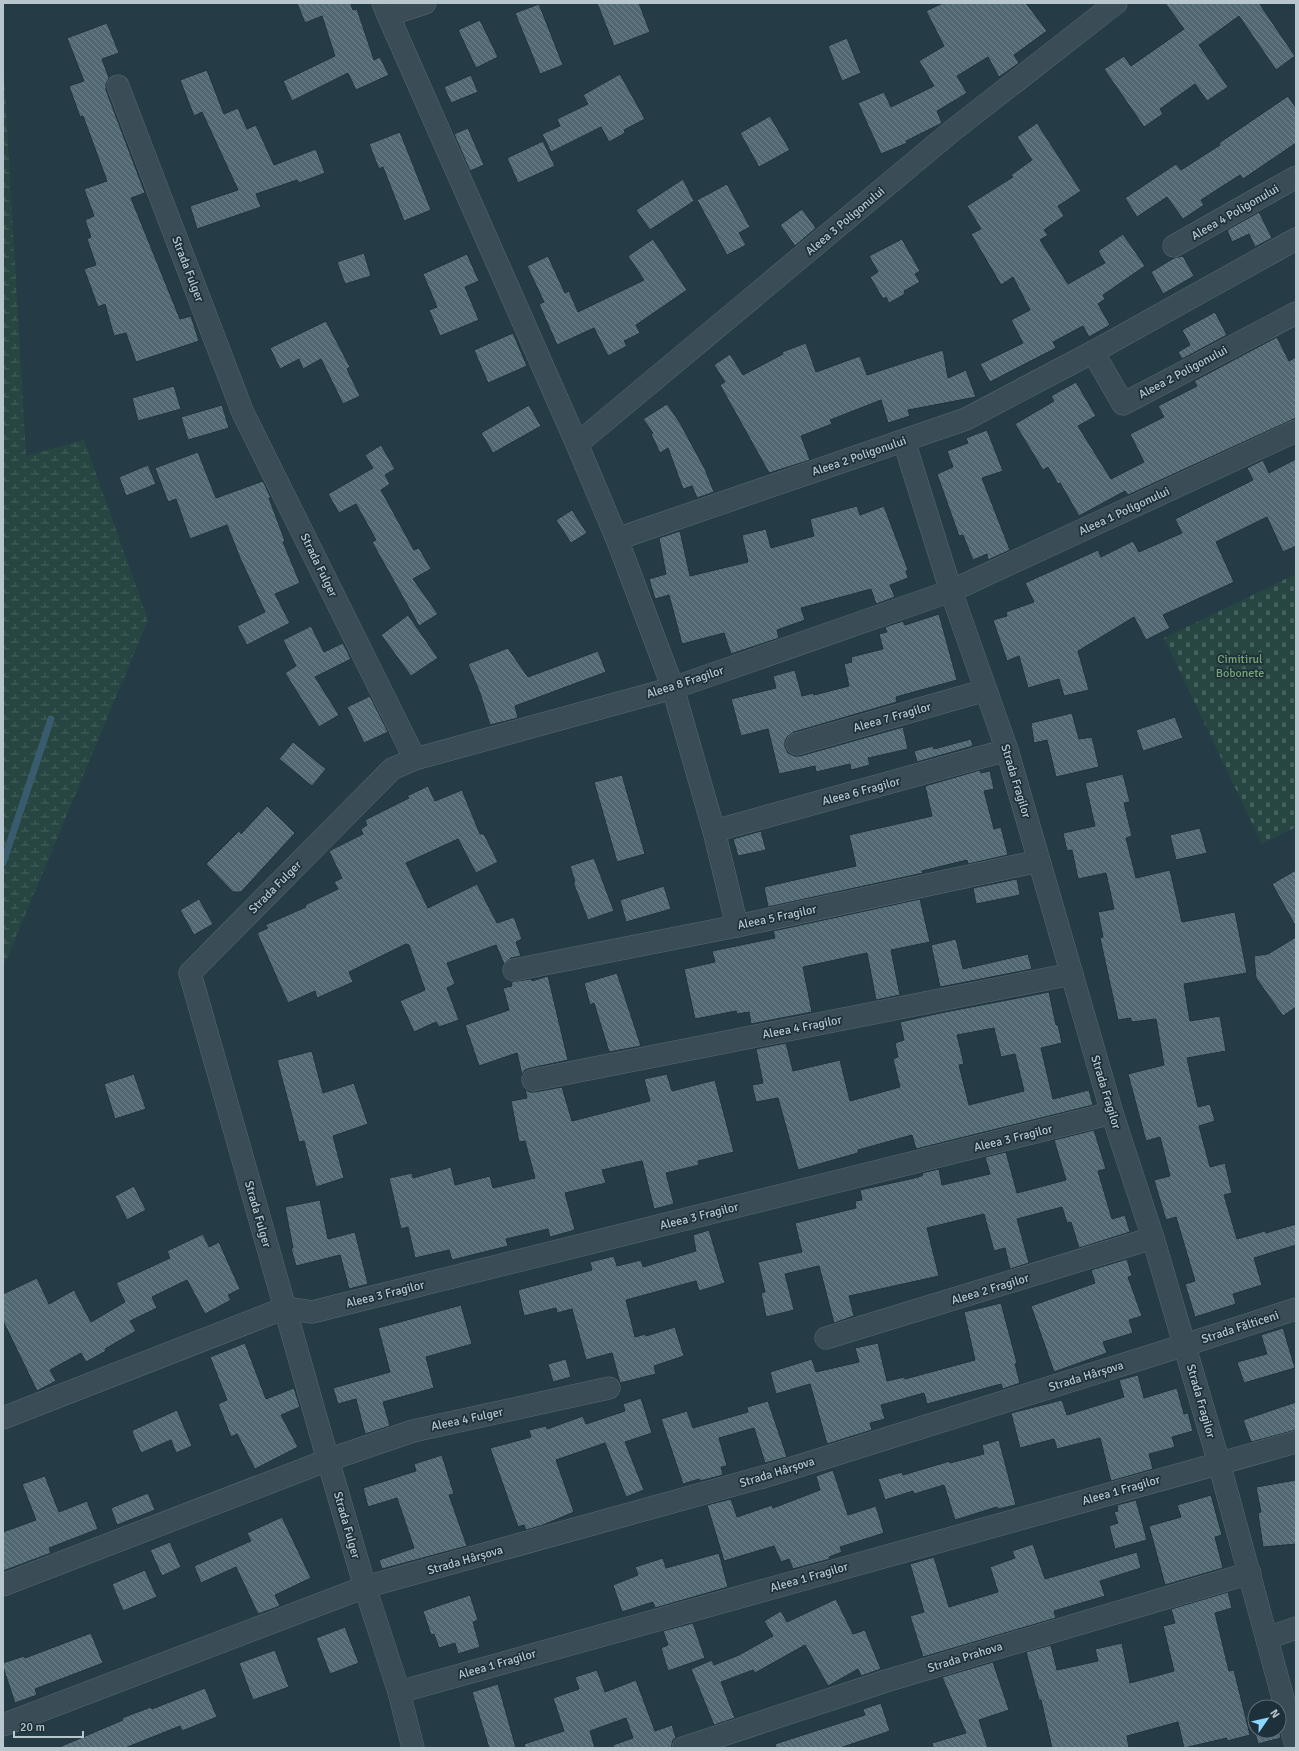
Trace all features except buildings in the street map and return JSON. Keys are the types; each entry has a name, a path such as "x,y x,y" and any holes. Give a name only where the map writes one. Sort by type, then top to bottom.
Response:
{"street":[{"path":"424,3 385,9 578,444 617,539 673,688 714,831 737,926"},
{"name":"Aleea 3 Poligonului","path":"578,444 952,131 1116,3"},
{"name":"Strada Fulger","path":"118,86 243,413 416,759 392,769 190,973 328,1460 365,1587 399,1692 413,1748"},
{"name":"Aleea 4 Poligonului","path":"1174,246 1296,177"},
{"name":"Aleea 2 Poligonului","path":"617,539 966,420 1093,352 1296,239"},
{"name":"Aleea 2 Poligonului","path":"1093,352 1123,404 1296,313"},
{"name":"Aleea 1 Poligonului","path":"951,591 1296,431"},
{"name":"Strada Fragilor","path":"904,441 951,591 1007,750 1112,1113 1153,1238 1220,1462 1268,1638 1291,1746"},
{"name":"Aleea 8 Fragilor","path":"416,759 673,688 951,591"},
{"name":"Aleea 7 Fragilor","path":"797,744 986,690"},
{"name":"Aleea 6 Fragilor","path":"714,831 1007,750"},
{"name":"Aleea 5 Fragilor","path":"514,970 737,926 1040,861"},
{"name":"Aleea 4 Fragilor","path":"533,1080 1072,974"},
{"name":"Aleea 3 Fragilor","path":"285,1308 312,1312 1112,1113"},
{"name":"Aleea 2 Fragilor","path":"826,1338 1153,1238"},
{"path":"3,1418 285,1308"},
{"name":"Strada Fălticeni","path":"1185,1345 1296,1309"},
{"name":"Strada Hârșova","path":"3,1725 365,1587 770,1475 1185,1345"},
{"name":"Aleea 4 Fulger","path":"3,1585 328,1460 413,1431 609,1388"},
{"name":"Aleea 1 Fragilor","path":"399,1692 1296,1442"},
{"name":"Strada Prahova","path":"683,1748 886,1681 1250,1573"},
{"path":"1268,1638 1296,1628"}],"green space":[{"path":"3,57 26,456 84,440 148,620 3,968"},
{"name":"Cimitirul Bobonete","path":"1296,574 1296,827 1262,844 1164,638"}],"waterway":[{"path":"3,863 51,719"}]}
